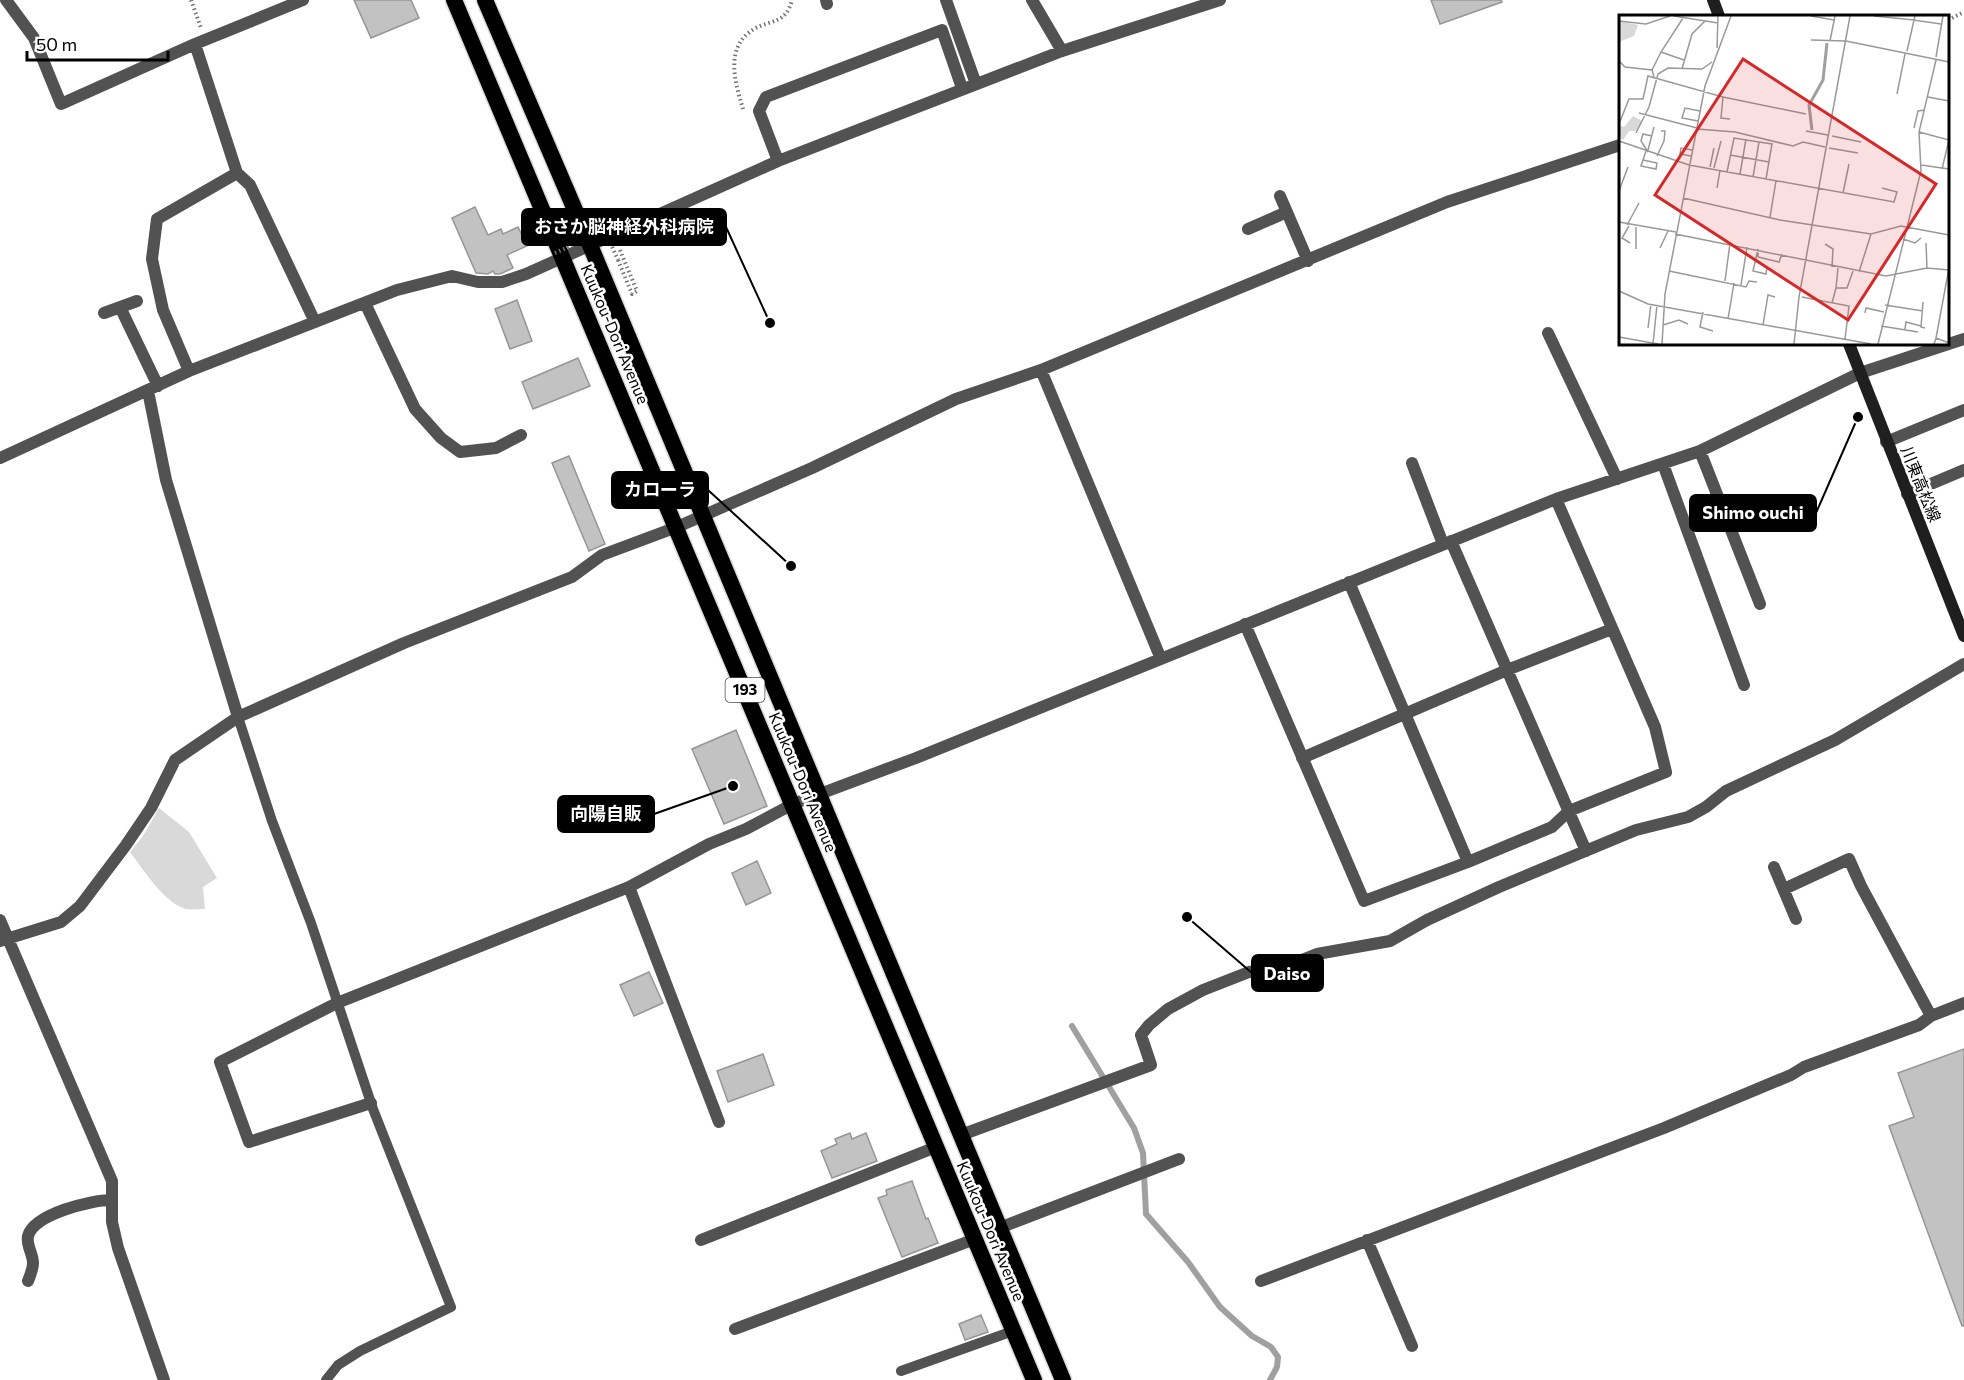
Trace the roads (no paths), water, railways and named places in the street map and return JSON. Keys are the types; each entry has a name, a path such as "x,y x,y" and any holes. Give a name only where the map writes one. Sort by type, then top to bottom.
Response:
{"highway":[{"name":"Kuukou-Dori Avenue","path":"454,0 559,255 677,527 1034,1380"},
{"name":"Kuukou-Dori Avenue","path":"485,0 591,245 1062,1380"}],"main road":[{"path":"1713,0 1719,15"},
{"name":"川東高松線","path":"1848,345 1964,636"}],"street":[{"path":"6,0 34,39 61,104 200,42 303,0"},
{"path":"946,0 976,84"},
{"path":"1032,0 1062,51"},
{"path":"0,458 189,371 397,290 452,276 478,282 502,282 526,274 559,255 614,236 778,161 962,88 1202,3 1220,0"},
{"path":"778,161 759,111 766,97 942,30 962,88"},
{"path":"200,42 237,173 250,185 315,322"},
{"path":"5,940 61,922 80,906 151,808 175,760 238,717 404,643 572,577 602,555 677,527 854,449 956,399 1041,370 1447,202 1619,145"},
{"path":"189,371 163,310 152,259 157,219 237,173"},
{"path":"1280,196 1308,261"},
{"path":"1248,229 1287,212"},
{"path":"104,313 138,301"},
{"path":"365,303 415,409 441,438 460,452 496,448 521,435"},
{"path":"120,307 153,388 166,480 238,717"},
{"path":"1548,333 1617,479"},
{"path":"1949,344 1964,339"},
{"path":"371,1103 249,1142 220,1062 337,1003 629,887 709,844 747,829 793,804 926,753 1556,499 1700,451 1860,373 1946,345"},
{"path":"1041,370 1161,659"},
{"path":"1886,442 1964,410"},
{"path":"1700,451 1760,604"},
{"path":"1412,463 1507,670 1586,851"},
{"path":"1663,465 1744,685"},
{"path":"1907,494 1964,470"},
{"path":"1245,624 1364,901 1468,862 1552,827 1569,811 1666,772 1654,727 1556,499"},
{"path":"1349,582 1468,862"},
{"path":"1302,758 1507,670 1612,629"},
{"path":"961,1135 1151,1065 1142,1035 1149,1025 1168,1009 1203,990 1249,972 1286,966 1317,954 1390,941 1427,920 1499,886 1635,830 1688,817 1706,807 1726,791 1835,740 1964,664"},
{"path":"1784,889 1849,859 1861,886 1931,1016"},
{"path":"1774,867 1796,919"},
{"path":"629,887 719,1122"},
{"path":"0,920 5,940 112,1181 112,1222 118,1248 164,1380"},
{"path":"1260,1281 1664,1128 1791,1075 1804,1067 1919,1025 1931,1016 1964,1003"},
{"path":"701,1240 936,1147"},
{"path":"999,1228 1179,1159"},
{"path":"28,1281 33,1264 27,1238 32,1228 58,1212 95,1200 111,1200"},
{"path":"735,1329 975,1239"},
{"path":"1366,1240 1412,1346"}],"lane":[{"path":"238,717 272,820 311,923 371,1103 451,1307 360,1351 338,1365 326,1380"},
{"path":"901,1371 1013,1331"}],"waterway":[{"path":"1072,1026 1134,1128 1143,1153 1146,1214 1188,1262 1220,1307 1252,1336 1271,1347 1278,1357 1277,1367 1270,1380"}],"place":[{"name":"おさか脳神経外科病院","path":"770,323"},
{"name":"Shimo ouchi","path":"1858,417"},
{"name":"カローラ","path":"791,566"},
{"name":"向陽自販","path":"733,786"},
{"name":"Daiso","path":"1187,917"}]}
